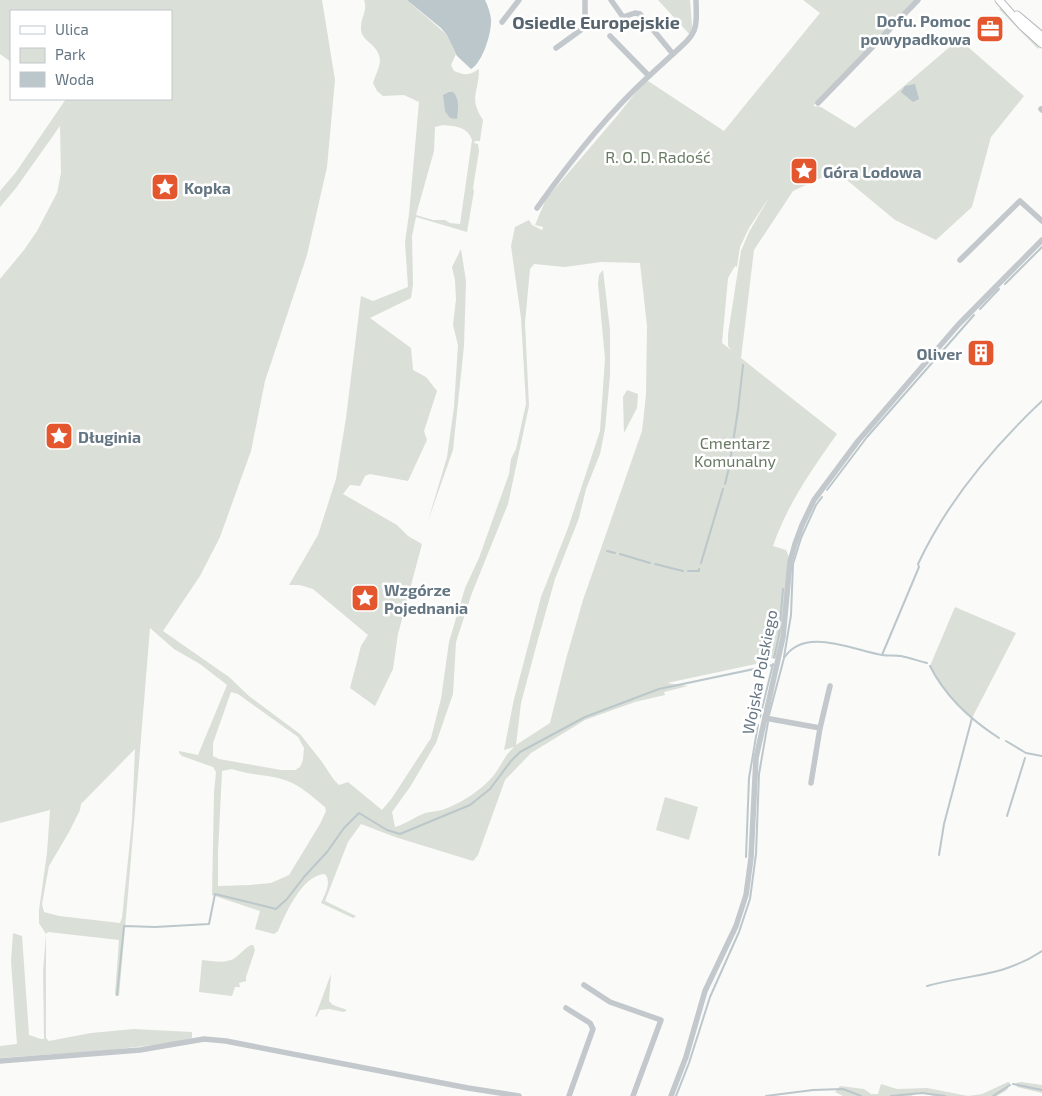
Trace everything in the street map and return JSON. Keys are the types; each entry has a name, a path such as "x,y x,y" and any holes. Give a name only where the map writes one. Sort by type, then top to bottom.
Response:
{"main road":[{"path":"999,0 1042,36"},
{"path":"999,0 1022,26 1042,44"}],"street":[{"path":"502,22 519,0"},
{"path":"556,48 585,27 585,0"},
{"path":"611,0 623,17 634,13 640,14 673,54"},
{"path":"537,208 613,113 692,36 696,28 696,0"},
{"path":"818,103 918,0"},
{"path":"610,36 649,76"},
{"path":"960,260 1020,201 1042,221"},
{"name":"Wojska Polskiego","path":"671,1096 686,1056 706,989 736,926 746,895 752,858 755,764 783,637 788,573 800,530 814,500 858,440 976,305 1042,240"},
{"path":"811,783 820,728 830,686"},
{"path":"765,718 820,728"},
{"path":"584,985 610,1002 661,1020 633,1096"},
{"path":"566,1008 590,1023 593,1029 569,1096"},
{"path":"0,1061 140,1050 204,1039 226,1041 468,1088 519,1096"}],"green space":[{"path":"0,0 322,0 335,80 327,167 307,255 265,381 251,451 220,537 200,576 163,631 229,677 249,696 300,734 339,785 348,782 382,810 392,798 431,738 441,699 449,642 465,588 479,558 509,474 511,459 516,449 526,404 521,318 511,246 515,227 529,220 532,225 542,230 543,227 535,225 546,199 644,82 648,81 724,131 820,13 803,0 915,0 813,106 821,107 855,128 959,39 1024,96 991,137 972,207 936,240 895,220 836,171 793,191 754,250 741,358 837,434 809,474 785,516 773,546 786,550 789,557 782,627 776,658 757,658 756,664 667,683 688,686 664,692 665,695 635,702 585,720 531,753 505,780 478,855 473,861 395,837 361,824 348,842 325,901 356,916 353,918 321,903 328,884 325,874 317,876 302,888 290,905 278,931 274,934 255,929 260,911 212,895 216,772 213,767 182,756 179,753 179,751 198,755 227,685 200,664 174,649 150,628 119,996 115,995 119,940 48,932 46,934 39,923 50,810 0,823 0,279 37,231 57,193 61,173 60,126 16,188 0,207 0,191 16,172 65,100 172,100 172,10 10,10 10,61 0,54","holes":["770,196 749,232 741,251 728,334 728,346 731,350 722,343 728,278 735,266 737,267 740,247 749,228","601,262 640,263 647,326 646,395 642,431 583,600 550,723 516,745 521,703 555,579 579,518 586,489 600,454 605,429 610,376 610,330 603,270 599,275 598,283 605,359 600,431 568,528 541,597 514,699 504,750 514,747 489,781 470,796 440,811 425,813 395,827 392,812 410,787 436,743 453,694 456,642 472,593 508,504 529,406 525,323 530,269 534,264 565,267","231,692 238,694 298,737 304,748 300,767 295,770 281,770 219,759 213,756 213,743","135,749 132,821 120,923 59,916 44,912 42,904 49,866 69,832 81,804","232,769 285,780 303,790 325,807 326,811 320,824 289,875 271,883 218,886 222,771"]},
{"path":"364,0 407,0 447,35 456,54 451,65 454,71 466,74 479,69 475,100 483,120 480,141 475,141 474,143 478,144 479,151 467,232 416,217 412,236 413,284 411,298 370,318 411,348 413,370 426,377 437,391 424,431 427,440 408,481 370,474 365,476 360,486 350,485 343,494 397,525 408,536 422,544 398,634 393,669 375,706 350,688 361,646 368,635 313,589 300,585 289,585 318,535 336,479 346,418 361,296 373,301 408,287 405,242 419,102 404,95 383,96 377,91 373,83 380,63 379,54 361,32","holes":["443,125 464,130 472,140 460,224 416,215 434,151 435,127"]},
{"path":"658,0 690,0 693,38"},
{"path":"1001,8 1039,47 1038,49 999,9"},
{"path":"461,249 466,281 464,346 453,450 428,521 447,457 454,407 458,345 453,325 456,299 452,267"},
{"path":"627,390 638,394 637,408 624,433 623,397"},
{"path":"955,607 1016,633 972,718 947,693 930,666"},
{"path":"665,797 698,807 689,840 656,830"},
{"path":"13,933 22,936 29,1035 41,1039 44,1039 43,971 46,934 46,1038 49,1041 91,1033 134,1029 192,1032 192,1038 178,1042 110,1050 0,1058 0,1046 17,1044 11,961"},
{"path":"253,945 255,950 246,981 239,983 240,987 235,987 232,996 199,992 202,960 219,962 231,960"},
{"path":"331,974 329,1001 333,1005 347,1010 344,1012 329,1009 320,1010 315,1017"},
{"path":"1008,1082 1010,1083 1007,1090 997,1096 968,1096 982,1094"},
{"path":"1016,1083 1042,1085 1042,1093 1017,1087"},
{"path":"881,1084 897,1089 927,1088 968,1096 933,1096 919,1092 911,1096 843,1096 835,1092 840,1086 864,1089 871,1094 878,1094"}],"water":[{"path":"407,0 485,0 491,19 490,31 483,54 471,69 457,56 447,35 441,28"},
{"path":"915,84 919,99 913,102 901,92 905,86"},
{"path":"453,92 457,98 457,119 450,118 445,111 443,95"}],"waterway":[{"path":"1005,284 1042,247"},
{"path":"980,309 999,289"},
{"path":"827,490 867,437 974,315"},
{"path":"725,484 738,410 743,365"},
{"path":"882,655 919,567 918,564 943,519 988,457 1042,401"},
{"path":"701,563 723,489"},
{"path":"784,657 791,615 793,564 801,538 816,505 822,497"},
{"path":"607,551 615,553"},
{"path":"620,554 650,563"},
{"path":"655,564 683,571"},
{"path":"688,571 699,571 699,569"},
{"path":"774,658 779,635 783,589"},
{"path":"769,715 784,658 793,648 804,643 816,642 844,645 882,655 901,656 927,663"},
{"path":"760,717 773,664"},
{"path":"117,995 124,926 155,927 209,924 215,894 276,909 287,899 327,852 344,828 359,813 387,830 400,834 470,805 490,789 520,752 585,717 659,689 773,665"},
{"path":"930,666 951,697 969,715 999,738"},
{"path":"939,855 944,824 972,718"},
{"path":"676,1096 689,1063 710,997 739,932 750,899 756,854 759,774 768,722"},
{"path":"746,857 749,778 758,725"},
{"path":"1006,741 1026,753 1042,756"},
{"path":"1007,816 1025,758"},
{"path":"927,986 986,974 1014,966 1042,951"},
{"path":"1013,1084 1042,1090"},
{"path":"993,1096 1010,1085"},
{"path":"766,1096 813,1090 843,1089 861,1096"},
{"path":"891,1096 922,1093 945,1096"}],"place":[{"name":"Dofu. Pomoc powypadkowa","path":"990,29"},
{"name":"Góra Lodowa","path":"804,171"},
{"name":"Kopka","path":"165,187"},
{"name":"Oliver","path":"981,353"},
{"name":"Długinia","path":"59,436"},
{"name":"Wzgórze Pojednania","path":"365,598"}],"district":[{"name":"Osiedle Europejskie","path":"596,22"}],"park label":[{"name":"R. O. D. Radość","path":"658,156"},
{"name":"Cmentarz Komunalny","path":"735,451"}]}
